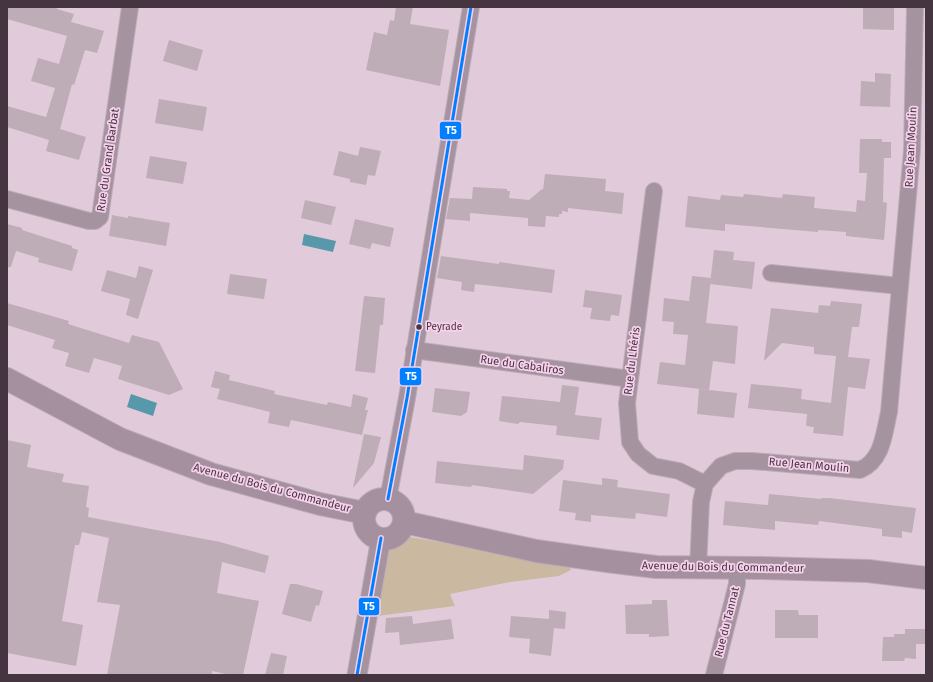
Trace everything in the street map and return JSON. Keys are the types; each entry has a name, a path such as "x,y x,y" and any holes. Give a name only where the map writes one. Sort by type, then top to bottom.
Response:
{"main road":[{"name":"Avenue du Bois du Commandeur","path":"7,378 120,439 211,474 320,504 365,513"},
{"path":"388,499 397,504 403,512 404,522 400,531 392,537 381,538 371,534 365,525 365,513 370,505 378,500 388,499"},
{"name":"Avenue du Bois du Commandeur","path":"404,522 536,551 649,566 868,571 926,578"}],"street":[{"name":"Rue du Grand Barbat","path":"7,199 89,221 95,221 100,217 130,7"},
{"path":"388,499 471,7"},
{"name":"Rue Jean Moulin","path":"698,568 701,502 705,484 721,466 736,461 752,461 860,470 867,467 879,452 889,412 912,150 915,7"},
{"name":"Rue du Lhéris","path":"654,191 627,403 630,442 638,454 654,466 679,471 705,484"},
{"path":"771,272 900,286"},
{"name":"Rue du Cabaliros","path":"414,350 630,379"},
{"path":"358,675 381,538"},
{"name":"Rue du Tannat","path":"714,675 737,584 737,568"}],"shaded area":[{"path":"392,534 568,564 571,570 559,576 510,582 450,594 455,606 377,616"}],"water":[{"path":"304,234 336,241 333,252 302,245"},
{"path":"131,394 157,403 153,416 127,407"}],"building":[{"path":"7,7 57,7 57,9 74,14 71,22 104,31 97,53 85,50 74,85 72,84 60,129 86,137 79,160 46,151 49,140 7,127 7,106 46,117 55,88 31,81 38,58 59,64 67,36 7,19"},
{"path":"396,7 413,7 410,24 449,30 440,86 366,70 374,32 387,35 390,20 394,21"},
{"path":"863,7 894,7 894,30 863,29"},
{"path":"169,40 203,50 197,71 163,61"},
{"path":"875,73 891,74 890,107 860,106 861,81 875,82"},
{"path":"159,99 207,107 203,131 155,123"},
{"path":"860,139 882,139 882,142 891,142 891,158 884,158 883,202 887,203 884,240 846,236 846,232 818,230 818,232 725,224 725,231 685,227 688,196 720,200 721,195 743,197 744,194 782,198 783,194 815,197 814,208 856,212 857,200 865,201 867,173 859,173"},
{"path":"360,147 381,151 375,176 368,175 366,185 350,182 350,179 333,175 339,151 358,156"},
{"path":"150,156 187,162 183,184 146,178"},
{"path":"545,174 606,179 605,191 624,193 622,214 568,208 568,212 562,211 562,214 559,214 559,217 546,216 545,227 528,226 528,218 470,213 470,221 446,219 450,198 472,199 473,187 507,189 507,191 510,191 509,198 529,200 542,189 543,190"},
{"path":"305,200 336,207 331,225 301,218"},
{"path":"112,215 170,223 166,246 109,236"},
{"path":"355,219 394,228 390,247 372,243 370,249 349,244"},
{"path":"7,224 72,246 72,248 78,250 72,271 38,262 39,258 16,251 11,267 7,267"},
{"path":"714,250 734,252 733,260 755,262 752,289 710,284"},
{"path":"441,256 555,270 552,293 475,284 474,292 461,290 462,282 437,278"},
{"path":"139,266 153,270 138,319 126,315 130,299 101,291 107,270 136,278"},
{"path":"230,274 267,279 264,299 227,294"},
{"path":"692,276 711,278 706,323 738,326 735,364 713,361 709,390 657,384 660,362 685,365 688,335 673,334 674,322 662,321 664,298 689,301"},
{"path":"585,290 622,295 619,316 611,315 610,321 590,319 592,308 583,307"},
{"path":"364,296 385,298 383,325 380,325 375,373 355,371"},
{"path":"831,301 862,304 859,327 852,327 848,357 870,359 865,389 848,387 843,436 813,433 814,427 806,426 807,414 748,408 751,384 802,389 801,399 831,403 836,356 814,354 814,347 782,343 764,361 771,308 818,313 819,305 830,306"},
{"path":"7,303 69,321 68,324 129,343 132,335 159,342 183,389 169,395 118,379 122,366 94,358 89,373 65,366 69,353 52,348 55,340 7,325"},
{"path":"215,371 230,375 229,380 275,391 274,394 327,405 328,402 351,407 353,394 368,398 365,410 368,410 362,435 291,420 289,427 268,423 270,412 217,399 220,389 211,387"},
{"path":"562,385 579,387 575,415 602,418 599,440 556,435 557,426 520,422 518,424 499,421 502,396 560,402"},
{"path":"435,388 470,392 467,412 461,416 432,412"},
{"path":"699,389 737,393 734,418 697,414"},
{"path":"364,434 381,437 374,463 353,488"},
{"path":"7,440 31,445 27,467 64,474 62,482 89,486 86,507 89,508 88,517 220,542 269,556 265,573 222,562 217,593 259,601 243,675 230,675 212,671 212,675 107,675 120,605 97,602 109,538 82,532 79,545 75,545 62,621 83,625 76,666 7,653"},
{"path":"524,455 564,460 563,469 533,494 472,485 471,487 435,483 437,461 523,470"},
{"path":"602,478 618,480 617,487 670,494 667,517 636,513 635,519 591,515 591,522 575,520 576,513 559,511 563,480 602,485"},
{"path":"769,494 821,499 829,498 916,508 912,533 902,531 902,538 882,536 882,529 819,521 818,525 775,521 775,530 723,525 725,501 768,505"},
{"path":"290,584 296,584 323,591 319,606 316,605 311,622 282,614"},
{"path":"652,600 667,600 669,636 649,637 649,634 626,634 625,605 652,604"},
{"path":"549,610 566,612 565,629 554,628 551,656 529,653 530,639 509,637 511,616 549,619"},
{"path":"775,610 798,610 799,615 818,615 818,638 775,638"},
{"path":"412,616 413,624 451,619 454,639 400,645 399,632 385,633 386,618"},
{"path":"905,629 926,629 926,644 916,644 916,659 905,658 904,661 882,661 883,637 894,637 894,634 905,634"},
{"path":"271,653 287,656 283,675 265,675"}],"transit line":[{"name":"T5","path":"388,499 407,398 471,7"},
{"name":"T5","path":"357,675 381,538"}],"place":[{"name":"Peyrade","path":"419,327"}]}
